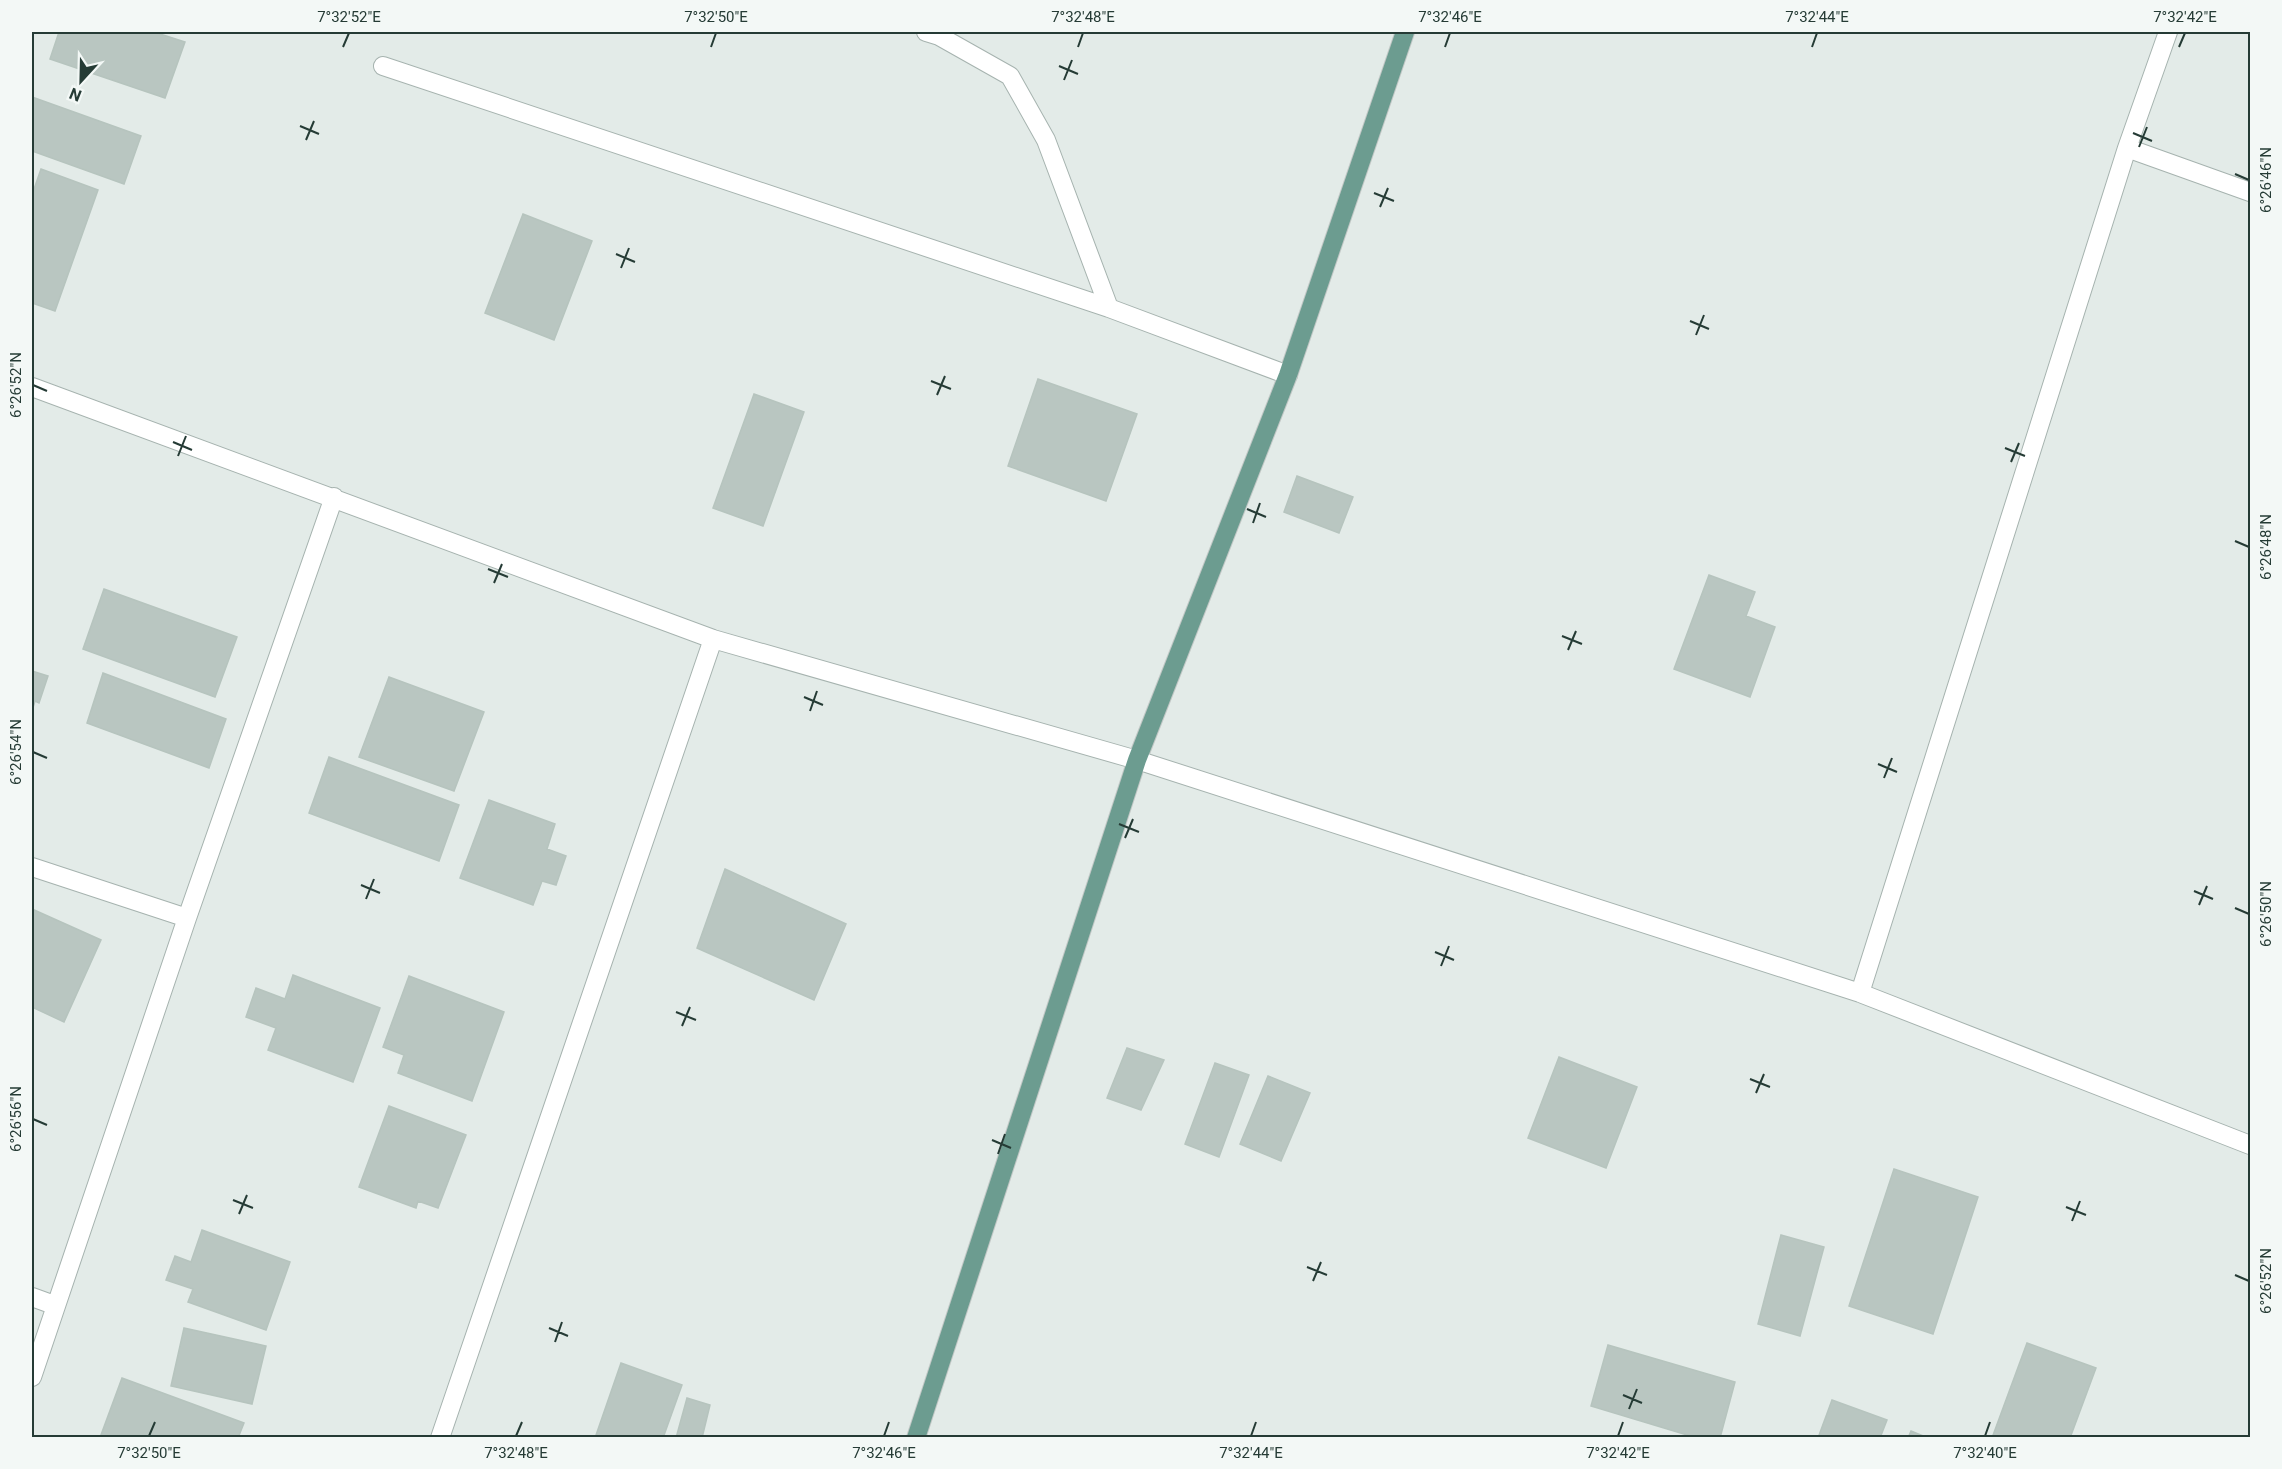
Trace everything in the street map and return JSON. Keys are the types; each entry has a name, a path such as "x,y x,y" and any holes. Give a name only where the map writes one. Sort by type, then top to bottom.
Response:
{"main road":[{"path":"916,1437 1137,760 1288,375 1405,32"}],"street":[{"path":"926,32 939,36 1010,76 1046,140 1109,308"},
{"path":"1860,993 2127,148 2168,32"},
{"path":"382,66 1109,308 1288,375"},
{"path":"2127,148 2250,192"},
{"path":"32,387 713,639 1137,760 1860,993 2250,1145"},
{"path":"32,1377 54,1305 334,497"},
{"path":"440,1437 713,639"},
{"path":"32,867 187,918"},
{"path":"32,1297 54,1305"}],"building":[{"path":"59,32 154,32 185,42 165,98 50,59"},
{"path":"32,97 141,136 124,184 32,151"},
{"path":"41,169 98,190 55,311 32,303 32,195"},
{"path":"523,214 592,241 554,340 485,313"},
{"path":"1038,379 1137,414 1106,501 1008,466"},
{"path":"754,394 804,412 763,526 713,508"},
{"path":"1297,476 1353,497 1339,533 1284,512"},
{"path":"1709,575 1755,592 1746,616 1775,627 1750,697 1674,669"},
{"path":"104,589 237,637 215,697 83,649"},
{"path":"32,671 48,676 39,703 35,701 32,711"},
{"path":"103,673 226,719 209,768 87,723"},
{"path":"389,677 484,712 454,791 359,757"},
{"path":"329,757 459,805 439,861 309,813"},
{"path":"489,800 555,824 547,849 566,856 556,885 542,881 533,905 460,878"},
{"path":"725,869 846,924 814,1000 697,948"},
{"path":"32,909 101,940 64,1022 32,1007"},
{"path":"293,975 380,1008 353,1082 268,1050 276,1028 246,1017 256,988 285,999"},
{"path":"409,976 504,1012 472,1101 398,1073 404,1055 383,1047"},
{"path":"1127,1048 1164,1060 1141,1110 1107,1098"},
{"path":"1559,1057 1637,1087 1606,1168 1528,1138"},
{"path":"1215,1063 1249,1075 1219,1157 1185,1144"},
{"path":"1268,1076 1310,1093 1281,1161 1240,1144"},
{"path":"389,1106 466,1135 438,1208 418,1201 416,1208 359,1187"},
{"path":"1894,1169 1978,1197 1933,1334 1849,1306"},
{"path":"202,1230 290,1262 266,1330 188,1302 193,1289 166,1280 175,1256 191,1262"},
{"path":"1781,1235 1824,1247 1800,1336 1758,1324"},
{"path":"184,1328 266,1346 252,1404 171,1386"},
{"path":"2027,1343 2096,1368 2070,1438 1992,1438"},
{"path":"1608,1345 1735,1382 1720,1438 1697,1438 1591,1406"},
{"path":"621,1363 682,1385 663,1438 595,1438"},
{"path":"122,1378 244,1423 238,1438 107,1438 101,1435"},
{"path":"687,1398 710,1405 702,1438 676,1438"},
{"path":"1832,1400 1887,1420 1880,1438 1818,1438"},
{"path":"1911,1431 1928,1438 1908,1438"}]}
